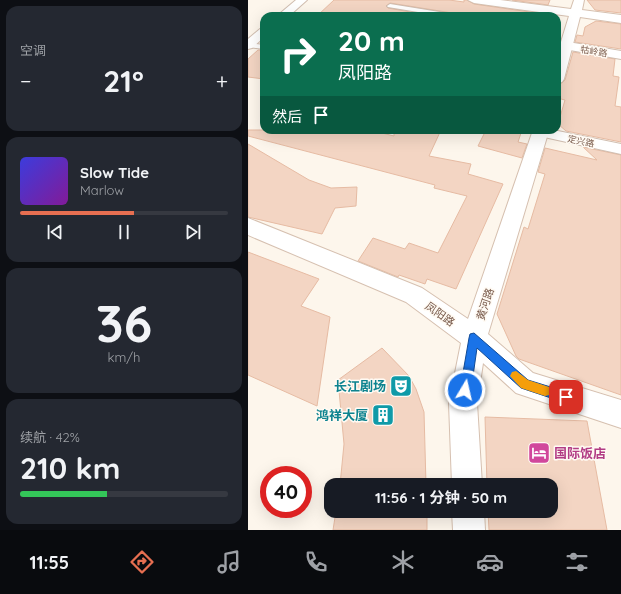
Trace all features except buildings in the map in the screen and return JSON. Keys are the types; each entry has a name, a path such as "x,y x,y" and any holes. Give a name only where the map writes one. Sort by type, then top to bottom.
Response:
{"street":[{"path":"287,12 302,0"},
{"path":"474,0 560,12"},
{"path":"561,67 568,46 574,14 579,0"},
{"path":"561,12 621,19"},
{"path":"248,45 260,34"},
{"name":"牯岭路","path":"568,46 621,55"},
{"name":"黄河路","path":"467,478 463,403 474,338 539,134"},
{"name":"定兴路","path":"553,134 621,150"},
{"name":"凤阳路","path":"248,226 414,295 474,338 525,384 621,414"},
{"path":"468,518 469,530"}],"lane":[{"path":"390,6 427,12"},
{"path":"248,45 260,47"}],"slow traffic":[{"path":"516,376 525,384 545,391"}],"place":[{"name":"长江剧场","path":"401,386"},
{"name":"鸿祥大厦","path":"383,415"},
{"name":"国际饭店","path":"539,453"}],"route":[{"path":"465,390 474,338 525,384 566,397"}]}
